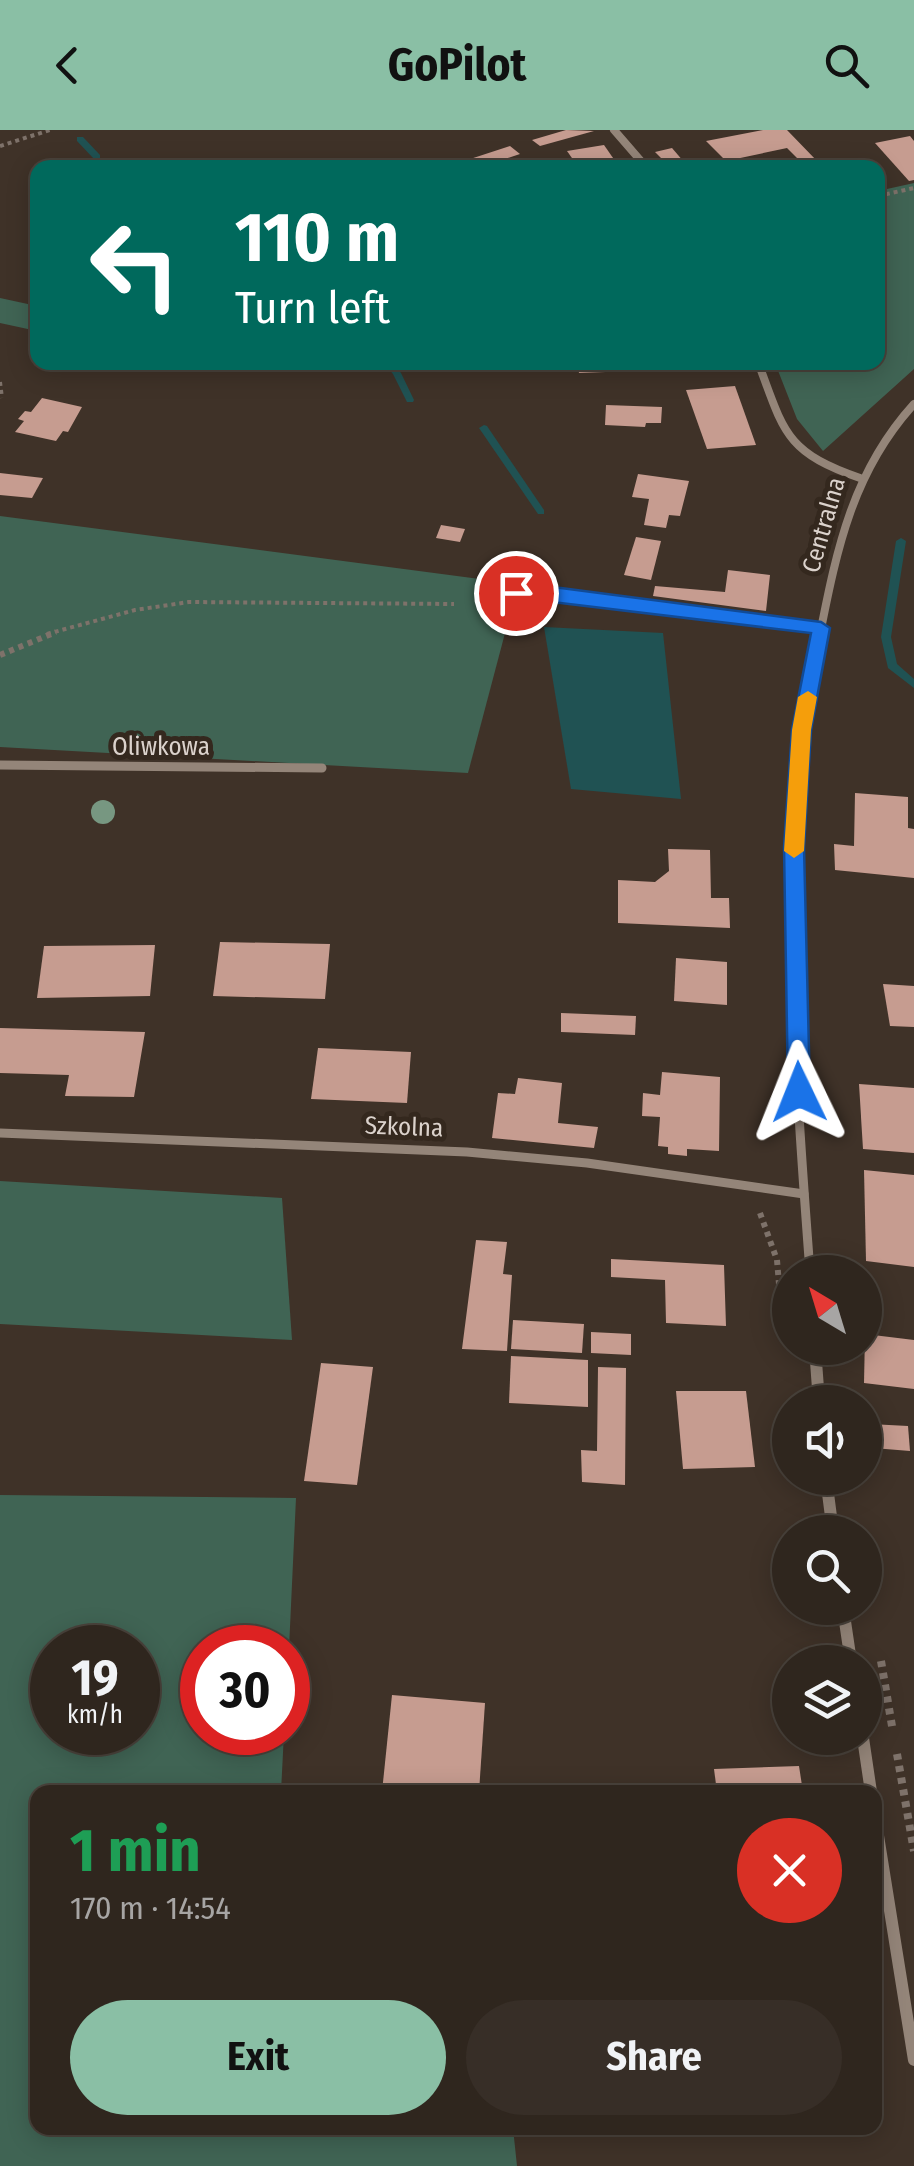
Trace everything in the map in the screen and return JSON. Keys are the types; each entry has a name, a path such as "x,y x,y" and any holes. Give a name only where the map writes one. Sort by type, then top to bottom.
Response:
{"street":[{"path":"614,130 640,160"},
{"path":"761,370 790,443 802,456 826,468 860,478"},
{"name":"Centralna","path":"809,1255 794,847 802,730 843,522 876,446 914,404"},
{"name":"Oliwkowa","path":"0,766 322,768"},
{"name":"Szkolna","path":"0,1133 467,1152 587,1163 804,1194"},
{"path":"866,1755 870,1785"},
{"path":"882,1861 914,2060"}],"lane":[{"path":"516,593 561,594 821,628"}],"path":[{"path":"0,146 50,130"},
{"path":"885,194 914,188"},
{"path":"0,382 2,398"},
{"path":"0,655 41,636 135,610 188,602 454,604"},
{"path":"882,1662 914,1850"}],"green space":[{"path":"914,183 914,369 823,451 797,419 778,370 885,370 885,189"},
{"path":"0,298 30,304 30,329 0,323"},
{"path":"0,516 518,584 468,773 0,747"},
{"path":"0,1181 282,1198 292,1340 0,1324"},
{"path":"0,1495 296,1498 290,1625 180,1625 180,1755 283,1755 281,1785 30,1785 30,2135 514,2135 517,2166 0,2166"}],"water":[{"path":"544,627 663,633 681,799 571,789"}],"building":[{"path":"566,130 594,131 540,146 532,140"},
{"path":"763,130 787,130 816,160 799,160 787,148 725,160 706,141"},
{"path":"910,136 914,141 914,180 909,181 875,143"},
{"path":"604,145 614,160 573,160 567,151"},
{"path":"510,146 520,154 502,160 467,160"},
{"path":"672,148 682,160 663,160 655,152"},
{"path":"578,370 632,371 579,373"},
{"path":"735,386 756,445 707,449 686,390"},
{"path":"42,398 82,407 68,432 63,431 56,441 15,432 24,421 18,419 25,411 31,412"},
{"path":"606,405 662,407 661,423 646,423 645,427 605,425"},
{"path":"0,473 43,478 32,498 0,495"},
{"path":"638,474 689,481 680,516 669,515 666,528 644,525 649,499 632,497"},
{"path":"441,525 465,529 460,542 436,538"},
{"path":"636,537 661,541 651,580 624,575"},
{"path":"728,570 770,575 766,611 653,596 655,586 725,592"},
{"path":"855,793 908,797 908,828 914,829 914,878 835,870 834,844 854,846"},
{"path":"668,849 710,850 711,898 729,898 730,928 618,923 618,880 655,882 669,871"},
{"path":"220,942 330,944 325,999 213,996"},
{"path":"155,945 150,996 37,998 44,946"},
{"path":"676,958 727,962 727,1005 674,1001"},
{"path":"883,984 914,986 914,1027 890,1026"},
{"path":"561,1013 636,1016 635,1035 561,1032"},
{"path":"0,1028 145,1032 134,1097 65,1096 69,1075 0,1073"},
{"path":"318,1048 411,1052 407,1103 311,1099"},
{"path":"662,1072 720,1077 719,1151 687,1149 687,1156 668,1154 668,1147 658,1146 660,1117 642,1116 643,1093 660,1095"},
{"path":"518,1078 562,1083 558,1123 598,1127 594,1148 492,1138 498,1093 515,1094"},
{"path":"859,1084 914,1088 914,1153 863,1149"},
{"path":"864,1170 914,1175 914,1267 882,1263 882,1255 866,1255"},
{"path":"476,1240 507,1242 503,1274 512,1275 507,1351 462,1349"},
{"path":"611,1259 724,1265 726,1326 666,1323 665,1280 611,1277"},
{"path":"513,1320 584,1324 582,1353 511,1349"},
{"path":"591,1332 631,1334 631,1355 591,1353"},
{"path":"882,1336 914,1340 914,1389 864,1383 864,1365 882,1365"},
{"path":"511,1356 588,1360 588,1407 509,1403"},
{"path":"321,1363 373,1367 357,1485 304,1481"},
{"path":"598,1367 626,1368 625,1485 582,1482 581,1450 597,1451"},
{"path":"676,1391 746,1391 755,1467 683,1469"},
{"path":"882,1425 908,1426 910,1451 882,1449"},
{"path":"392,1695 485,1703 479,1785 383,1785"},
{"path":"799,1766 802,1785 716,1785 714,1769"}],"waterway":[{"path":"80,139 97,157"},
{"path":"394,370 410,400"},
{"path":"484,428 541,512"},
{"path":"901,541 886,637 892,666 914,684"}],"slow traffic":[{"path":"794,851 797,782 808,697"}],"route":[{"path":"516,593 561,594 821,628 802,730 797,782 794,847 799,1092"}]}
